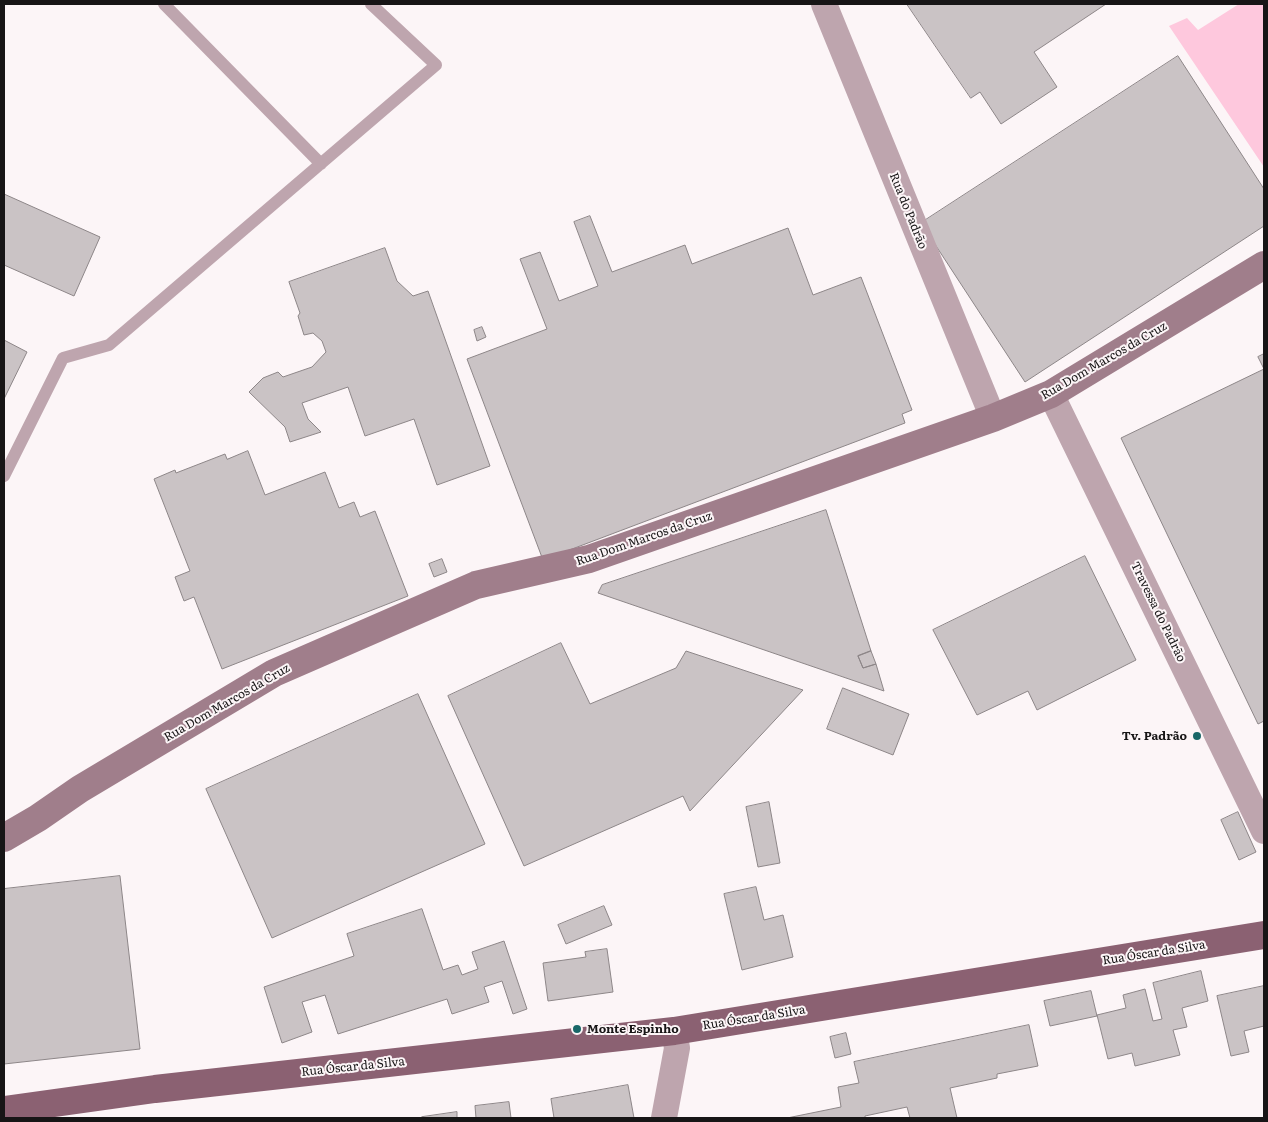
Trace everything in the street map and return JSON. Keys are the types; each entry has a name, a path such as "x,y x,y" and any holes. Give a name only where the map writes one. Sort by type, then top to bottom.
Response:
{"main road":[{"name":"Rua Óscar da Silva","path":"4,1110 155,1089 674,1031 1264,935"}],"street":[{"name":"Rua do Padrão","path":"824,4 993,418"},
{"name":"Rua Dom Marcos da Cruz","path":"4,838 88,784 274,673 476,585 589,559 993,418 1051,394 1264,265"},
{"name":"Travessa do Padrão","path":"1051,394 1264,831"},
{"path":"664,1118 676,1048 674,1031"}],"lane":[{"path":"164,4 321,164"},
{"path":"4,476 63,358 109,345 436,65 371,4"}],"shaded area":[{"path":"1239,4 1264,4 1264,167 1169,26 1187,18 1198,30"}],"building":[{"path":"907,4 1106,4 1034,52 1057,87 1001,124 980,92 971,98"},
{"path":"1178,56 1264,189 1264,226 1025,382 921,223"},
{"path":"4,194 100,237 74,296 4,265"},
{"path":"590,216 612,272 685,245 692,264 788,228 813,295 861,277 912,410 902,414 905,423 543,560 467,359 547,329 520,259 540,252 559,301 598,286 574,222"},
{"path":"385,248 397,281 413,296 428,291 490,466 437,485 414,419 365,436 348,387 302,403 308,419 321,432 290,442 285,427 249,392 263,378 278,372 283,377 312,367 326,352 322,341 313,333 304,335 298,316 300,313 289,282"},
{"path":"482,327 486,337 477,341 474,330"},
{"path":"4,340 27,352 4,399"},
{"path":"1264,354 1264,369 1258,357"},
{"path":"1264,369 1264,721 1258,724 1121,438"},
{"path":"248,451 265,495 325,472 339,508 354,502 360,517 375,511 408,596 222,669 194,597 184,601 175,577 190,571 154,479 175,470 176,473 225,454 227,459"},
{"path":"826,510 871,651 858,656 863,668 876,664 884,691 598,593 602,585"},
{"path":"1085,556 1136,660 1037,710 1028,691 977,715 933,630"},
{"path":"442,559 447,572 434,577 429,564"},
{"path":"561,643 590,704 676,668 686,651 803,690 690,811 683,796 524,866 448,696"},
{"path":"871,651 876,664 863,668 858,656"},
{"path":"843,688 909,714 893,755 827,729"},
{"path":"418,694 485,844 272,938 206,789"},
{"path":"769,802 780,863 758,867 746,807"},
{"path":"1238,812 1256,852 1239,860 1221,820"},
{"path":"120,876 140,1049 4,1064 4,889"},
{"path":"756,887 764,920 783,915 793,957 742,970 724,894"},
{"path":"604,906 612,925 566,944 558,925"},
{"path":"422,909 443,970 458,965 462,975 478,969 472,952 504,941 527,1009 513,1014 502,981 484,987 489,1002 452,1014 447,999 338,1034 325,995 302,1002 312,1032 282,1043 264,987 354,956 347,934"},
{"path":"607,949 613,992 548,1001 543,963 586,957 585,952"},
{"path":"1201,971 1208,1001 1182,1008 1187,1027 1173,1030 1180,1055 1135,1066 1132,1053 1108,1059 1097,1015 1126,1008 1123,995 1145,989 1153,1021 1162,1019 1153,983"},
{"path":"1264,986 1264,1026 1244,1031 1249,1052 1231,1056 1217,996"},
{"path":"1091,991 1097,1016 1050,1026 1044,1001"},
{"path":"1029,1025 1038,1066 997,1074 997,1078 950,1088 957,1118 910,1118 907,1107 865,1116 865,1118 787,1118 841,1107 838,1087 859,1083 854,1062"},
{"path":"846,1033 851,1054 835,1058 830,1037"},
{"path":"628,1085 634,1118 554,1118 551,1099"},
{"path":"509,1102 511,1118 476,1118 475,1106"},
{"path":"457,1112 457,1118 422,1117"}],"place":[{"name":"Tv. Padrão","path":"1197,736"},
{"name":"Monte Espinho","path":"577,1029"}]}
